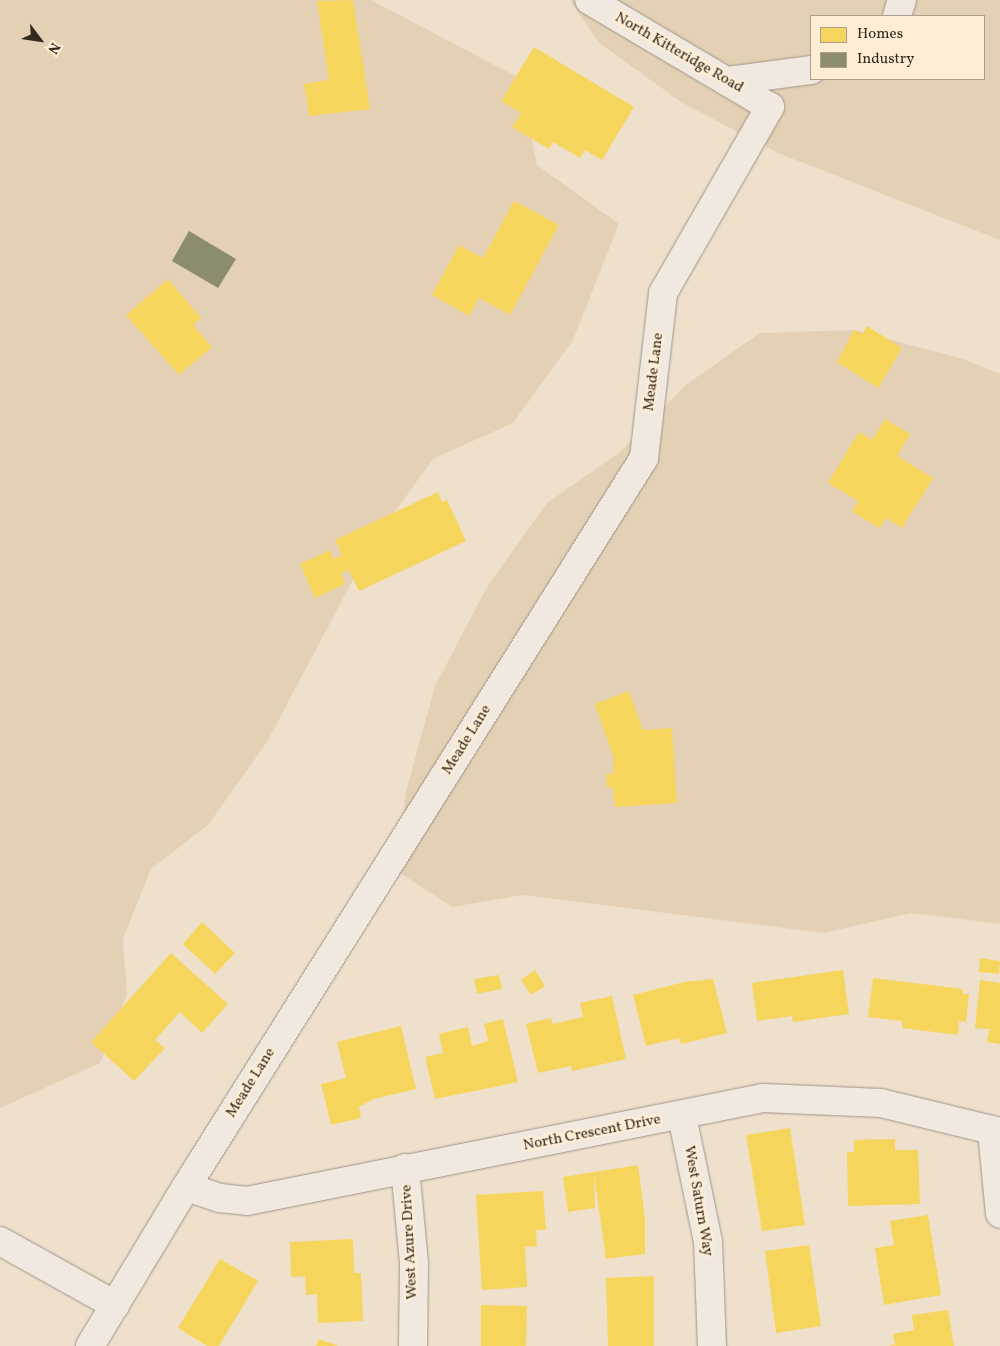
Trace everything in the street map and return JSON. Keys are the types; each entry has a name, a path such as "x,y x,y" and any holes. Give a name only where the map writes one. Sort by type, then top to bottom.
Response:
{"street":[{"name":"North Kitteridge Road","path":"589,0 770,107"},
{"path":"897,15 902,0"},
{"path":"726,81 810,70"},
{"name":"Meade Lane","path":"90,1346 186,1187 644,458 663,294 770,107"},
{"name":"North Crescent Drive","path":"186,1187 220,1198 247,1201 405,1168 682,1116 763,1098 872,1102 996,1132"},
{"name":"West Saturn Way","path":"682,1116 708,1242 712,1346"},
{"path":"996,1132 1000,1214"},
{"name":"West Azure Drive","path":"405,1168 414,1264 414,1346"},
{"path":"0,1240 115,1305"}],"shaded area":[{"path":"0,0 371,0 519,78 537,165 619,224 573,340 513,423 433,459 373,542 267,742 208,825 151,869 123,939 127,994 100,1063 0,1108"},
{"path":"570,0 1000,0 1000,240 778,153 681,102 599,43"},
{"path":"854,330 960,358 1000,374 1000,924 911,913 824,933 523,895 452,907 400,873 405,795 435,686 487,587 547,503 620,452 687,384 760,333"}],"building: Homes":[{"path":"353,0 370,109 309,116 304,84 329,80 317,1"},
{"path":"534,47 634,107 602,160 585,150 580,158 553,142 549,149 512,127 521,113 501,101"},
{"path":"514,201 559,225 510,315 479,298 469,316 432,295 459,245 483,258"},
{"path":"168,279 201,318 193,325 212,347 179,375 126,315"},
{"path":"867,326 902,348 878,388 837,362 854,330 862,334"},
{"path":"885,419 910,434 897,456 933,478 902,528 886,518 880,528 852,512 858,501 828,483 859,432 872,440"},
{"path":"438,492 442,502 447,500 466,541 359,591 349,570 341,574 345,584 315,598 300,564 330,550 334,559 342,555 335,540"},
{"path":"629,691 643,730 672,728 677,803 615,807 613,787 607,788 606,774 613,774 614,759 595,704"},
{"path":"202,922 235,953 215,974 183,944"},
{"path":"171,953 228,1004 202,1033 180,1012 155,1040 165,1048 134,1081 91,1042"},
{"path":"980,958 1000,961 999,974 979,972"},
{"path":"535,970 545,986 531,995 521,980"},
{"path":"843,970 849,1014 793,1022 792,1016 757,1021 752,983"},
{"path":"499,975 502,989 477,994 474,979"},
{"path":"873,978 963,989 963,994 969,994 966,1022 959,1021 958,1035 902,1028 902,1021 868,1017"},
{"path":"713,979 727,1033 681,1044 679,1038 646,1046 633,995 684,982"},
{"path":"980,980 1000,983 1000,1044 987,1042 989,1029 975,1028"},
{"path":"612,996 626,1059 572,1071 571,1066 538,1073 526,1024 551,1018 553,1024 583,1017 580,1003"},
{"path":"503,1019 518,1082 435,1099 425,1057 443,1053 439,1034 468,1027 472,1046 488,1041 484,1024"},
{"path":"401,1026 416,1089 374,1099 359,1107 361,1118 331,1125 321,1084 346,1078 337,1042"},
{"path":"790,1128 805,1225 762,1231 746,1135"},
{"path":"895,1139 895,1150 918,1150 920,1204 848,1206 847,1152 854,1152 854,1140"},
{"path":"638,1165 645,1218 645,1254 606,1259 594,1175 595,1208 568,1212 563,1177"},
{"path":"543,1191 546,1230 536,1230 537,1246 525,1247 527,1287 482,1290 476,1195"},
{"path":"928,1215 941,1295 884,1305 875,1248 894,1245 890,1221"},
{"path":"353,1239 354,1273 361,1273 363,1321 318,1323 317,1294 306,1295 305,1276 291,1277 290,1242"},
{"path":"809,1245 821,1326 776,1333 765,1251"},
{"path":"220,1259 258,1281 219,1346 207,1346 178,1328"},
{"path":"654,1276 654,1346 608,1346 606,1278"},
{"path":"481,1305 527,1306 526,1346 481,1346"},
{"path":"948,1310 954,1346 888,1346 895,1344 893,1334 914,1330 912,1315"},
{"path":"319,1339 338,1346 316,1346"}],"building: Industry":[{"path":"189,231 236,259 218,288 172,261"}]}
